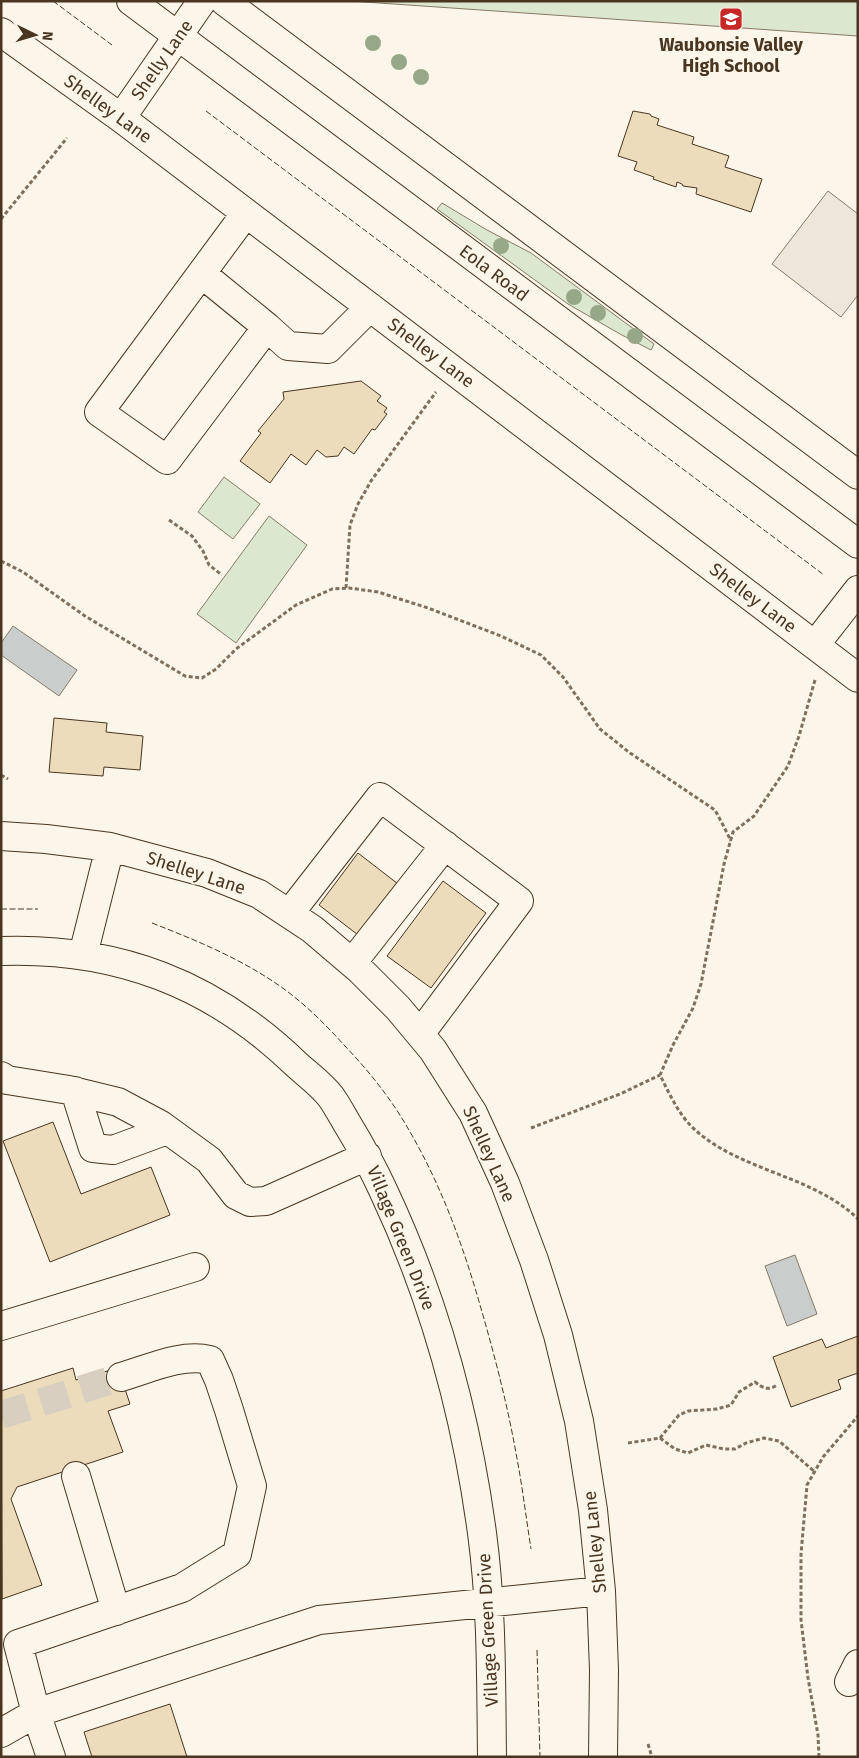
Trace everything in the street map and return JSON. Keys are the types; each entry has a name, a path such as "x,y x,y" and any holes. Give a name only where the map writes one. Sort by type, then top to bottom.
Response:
{"street":[{"name":"Eola Road","path":"131,1 858,544"},
{"name":"Shelly Lane","path":"120,118 202,1"},
{"path":"224,1 858,475"},
{"name":"Shelley Lane","path":"1,32 120,118 858,678"},
{"path":"246,213 99,412 167,460 268,327"},
{"path":"202,274 268,327 288,346 328,349 370,307"},
{"path":"815,645 858,590"},
{"path":"289,914 380,797 519,901 420,1034"},
{"name":"Shelley Lane","path":"1,836 46,839 110,847 207,873 259,894 312,929 352,963 398,1008 433,1050 474,1113 505,1184 534,1260 558,1335 579,1421 593,1510 601,1591 604,1670 603,1756"},
{"path":"352,963 444,845"},
{"path":"83,955 110,847"},
{"name":"Village Green Drive","path":"1,951 68,952 108,960 144,969 214,1000 245,1020 277,1046 331,1097 367,1156 402,1232 430,1304 447,1360 470,1456 482,1534 488,1601 492,1757"},
{"path":"1,1076 7,1080 75,1091 118,1102 168,1130 209,1160 236,1195 250,1202 266,1201 367,1156"},
{"path":"75,1091 93,1148 113,1150 168,1130"},
{"path":"1,1326 195,1268"},
{"path":"51,1757 36,1713 12,1667 18,1644 182,1588 236,1554 252,1486 220,1380 210,1360 185,1358 121,1377"},
{"path":"76,1476 116,1611"},
{"path":"1,1733 36,1713 319,1620 488,1601 601,1591"}],"path":[{"path":"1,219 67,138"},
{"path":"346,588 350,524 358,504 371,481 452,370"},
{"path":"169,520 192,536 203,551 209,565 222,575"},
{"path":"1,561 23,572 85,616 185,676 202,678 216,669 243,643 296,605 332,588 378,592 428,608 501,636 541,655 564,677 600,729 630,753 715,810 724,824 731,841"},
{"path":"531,1128 620,1094 660,1075 673,1045 693,1008 701,984 724,864 733,832 754,816 788,766 817,676"},
{"path":"1,775 8,779"},
{"path":"660,1075 674,1103 692,1126 719,1148 804,1185 846,1208 858,1219"},
{"path":"628,1443 660,1438 679,1415 688,1411 718,1409 731,1405 739,1392 755,1382 764,1388 771,1389 777,1385"},
{"path":"819,1757 818,1735 808,1678 801,1620 803,1521 807,1485 823,1457 858,1416"},
{"path":"660,1438 675,1449 688,1453 706,1445 735,1449 746,1443 764,1438 778,1441 815,1472"},
{"path":"648,1744 652,1757"}],"green space":[{"name":"Waubonsie Valley High School","path":"350,1 858,1 858,36"},
{"path":"442,203 531,253 654,344 651,350 568,304 437,209"},
{"path":"224,477 260,504 233,539 198,512"},
{"path":"269,516 307,545 236,643 197,614"}],"shaded area":[{"path":"828,191 858,214 858,295 841,317 772,264"},
{"path":"13,626 77,670 59,696 1,655 1,643"},
{"path":"795,1255 817,1314 787,1326 765,1266"}],"building":[{"path":"633,111 650,114 659,119 657,125 694,137 692,144 729,156 725,167 762,179 751,212 696,194 697,188 683,186 677,182 676,187 634,170 637,162 618,156"},
{"path":"361,381 381,396 377,401 387,408 384,412 387,414 375,430 372,429 354,454 344,447 338,456 326,457 317,450 306,465 291,454 270,483 240,461 261,433 258,431 284,399 283,392"},
{"path":"54,718 107,723 106,732 143,736 140,770 104,767 103,776 49,772"},
{"path":"358,853 402,887 362,938 319,905"},
{"path":"443,881 486,913 431,988 387,956"},
{"path":"53,1122 81,1194 151,1167 170,1215 50,1262 3,1141"},
{"path":"858,1336 858,1373 838,1380 841,1389 791,1407 773,1357 822,1339 826,1348"},
{"path":"73,1368 76,1380 118,1368 130,1404 108,1411 123,1452 17,1487 11,1499 42,1585 2,1599 1,1391"},
{"path":"170,1704 187,1757 92,1757 84,1732"}],"tunnel":[{"path":"1,1415 121,1377"}],"fence":[{"path":"53,1 112,45"},
{"path":"206,111 824,575"},
{"path":"1,909 38,909"},
{"path":"152,923 237,960 292,995 308,1008 361,1064 385,1093 406,1125 440,1190 466,1258 480,1305 509,1416 531,1549"},
{"path":"537,1650 540,1757"}],"place":[{"name":"Waubonsie Valley High School","path":"731,19"}]}
